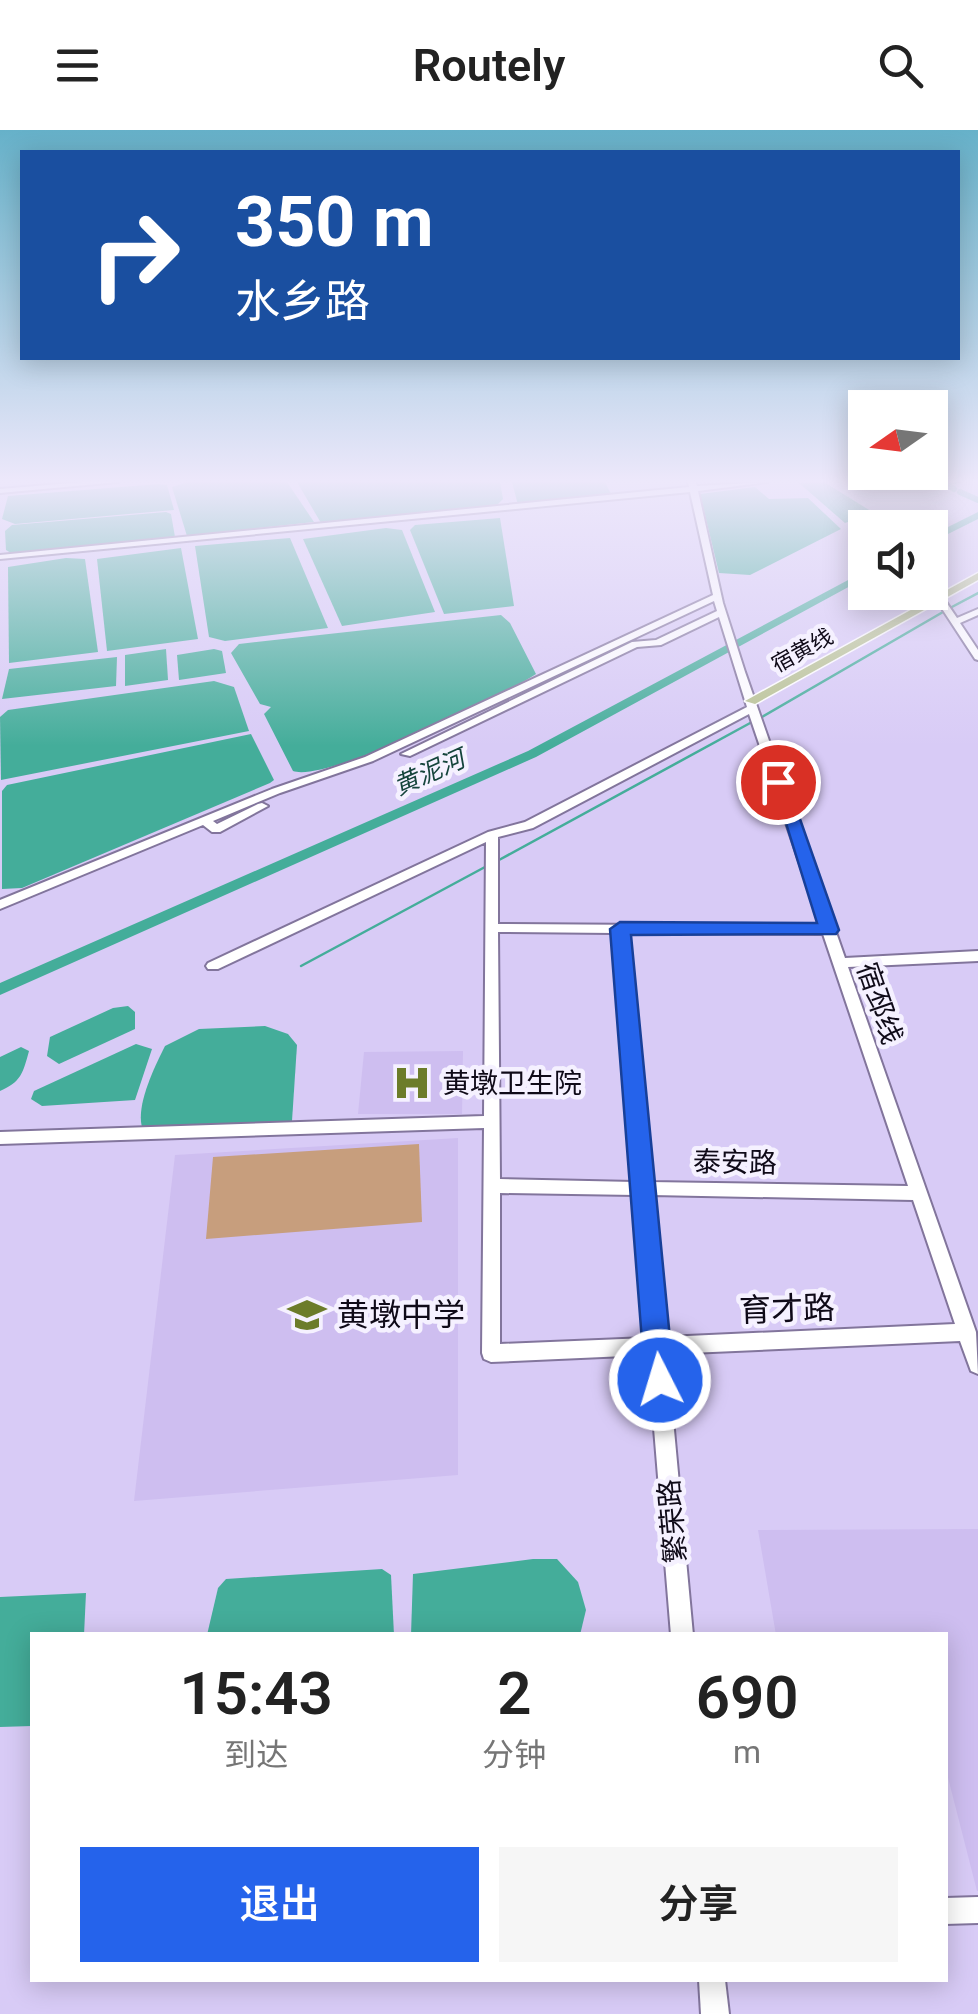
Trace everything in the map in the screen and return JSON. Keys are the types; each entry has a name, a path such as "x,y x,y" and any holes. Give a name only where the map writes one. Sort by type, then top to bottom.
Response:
{"main road":[{"name":"宿黄线","path":"948,593 978,576"},
{"name":"宿黄线","path":"752,704 918,610"}],"street":[{"name":"宿邳线","path":"711,570 752,704 978,1365"},
{"path":"280,794 400,745 717,596"},
{"path":"947,610 978,657"},
{"path":"0,905 204,820 402,755 635,644 658,643 722,612"},
{"path":"955,622 978,612"},
{"path":"212,966 492,835 528,826 752,704"},
{"path":"490,1186 492,835"},
{"path":"492,928 829,930"},
{"name":"繁荣路","path":"620,929 682,1632"},
{"path":"840,962 978,956"},
{"path":"0,1138 491,1122"},
{"name":"泰安路","path":"490,1186 919,1193"},
{"name":"育才路","path":"490,1186 491,1353 967,1332"},
{"path":"948,1911 978,1910"},
{"path":"712,1982 716,2014"}],"shaded area":[{"path":"8,570 87,570 98,652 9,663"},
{"path":"98,570 185,570 198,639 107,651"},
{"path":"199,570 303,570 328,628 225,641 209,637"},
{"path":"317,570 418,570 435,612 342,626"},
{"path":"426,570 508,570 514,606 444,614"},
{"path":"718,570 760,570 750,575"},
{"path":"501,615 510,623 536,674 414,736 311,771 293,771 264,714 271,707 260,704 231,653 239,644"},
{"path":"166,649 168,680 125,686 125,655"},
{"path":"222,651 226,673 179,680 177,655"},
{"path":"117,657 116,686 2,699 9,669"},
{"path":"214,681 234,687 249,731 1,780 0,717 8,710"},
{"path":"251,734 274,780 270,783 22,888 2,889 2,791 7,785"},
{"path":"128,1006 135,1012 135,1029 59,1064 47,1056 50,1037 113,1008"},
{"path":"265,1026 288,1034 297,1045 292,1121 143,1130 143,1099 165,1046 199,1029"},
{"path":"136,1044 152,1049 135,1100 42,1106 31,1099 34,1091"},
{"path":"21,1047 29,1051 23,1071 13,1084 0,1091 0,1057"},
{"name":"黄墩卫生院","path":"463,1051 462,1114 358,1114 364,1052"},
{"name":"黄墩中学","path":"458,1138 458,1475 134,1501 175,1155"},
{"path":"419,1144 422,1222 206,1239 213,1157"},
{"path":"978,1529 978,1891 948,1778 948,1632 775,1632 758,1530"},
{"path":"557,1559 578,1582 586,1610 581,1632 411,1632 413,1574"},
{"path":"382,1569 391,1575 394,1632 208,1632 218,1588 226,1579"},
{"path":"86,1593 84,1632 30,1632 30,1726 0,1727 0,1597"}],"waterway":[{"name":"黄泥河","path":"0,989 532,754 848,583"},
{"path":"950,608 978,593"},
{"path":"762,717 943,612"},
{"path":"499,860 752,722"},
{"path":"301,966 485,867"}],"place":[{"name":"黄墩卫生院","path":"412,1083"},
{"name":"黄墩中学","path":"307,1315"}],"route":[{"path":"660,1380 620,929 829,930 778,782"}]}
